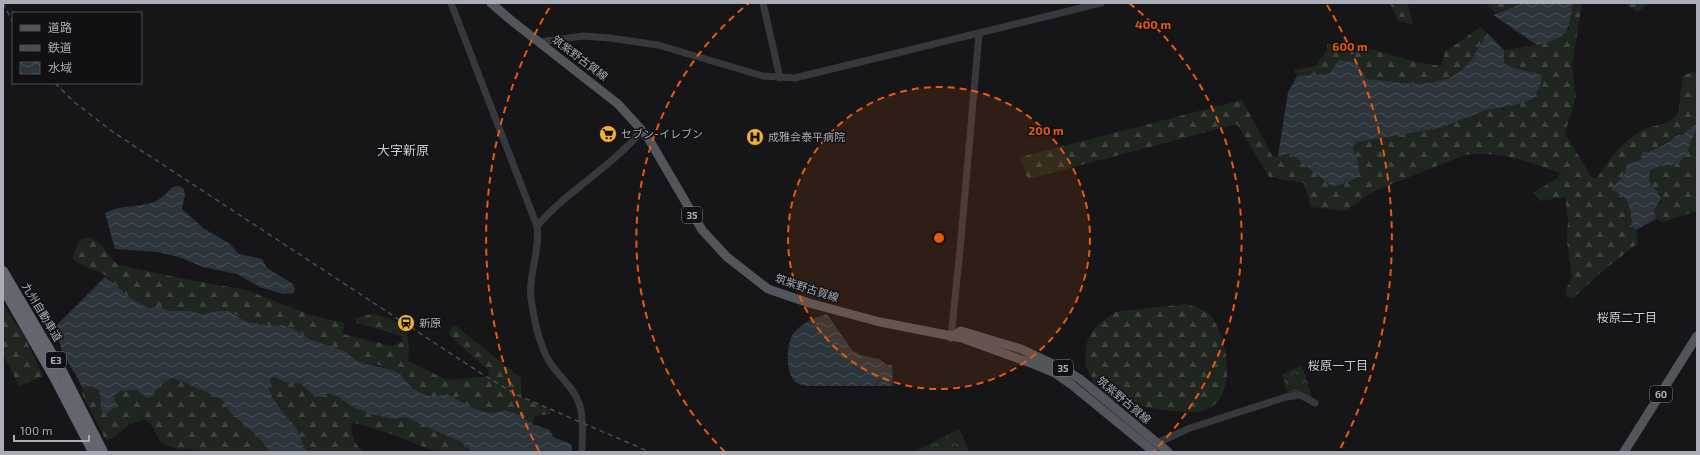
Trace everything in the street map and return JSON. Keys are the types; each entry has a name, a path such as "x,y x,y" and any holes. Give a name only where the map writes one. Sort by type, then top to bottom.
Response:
{"highway":[{"name":"九州自動車道","path":"3,271 62,371 103,452"},
{"name":"九州自動車道","path":"3,288 53,375 93,452"}],"main road":[{"name":"筑紫野古賀線","path":"491,3 539,42 603,90 618,104 642,130 654,147 702,230 728,257 768,289 809,303 880,322 950,337 961,332 974,334 1021,349 1064,369 1080,379 1156,448 1168,452"},
{"name":"60","path":"1624,452 1697,336"}],"street":[{"path":"451,3 537,226 538,243 531,276 531,304 548,360 573,392 580,407 582,452"},
{"path":"763,3 780,78"},
{"path":"539,42 583,36 658,45 763,76 795,78 1101,3"},
{"path":"950,337 960,250 979,34"},
{"path":"537,226 561,202 599,170 642,130"},
{"path":"1156,448 1190,428 1286,398 1300,395 1315,403"}],"green space":[{"path":"1390,3 1407,3 1412,24 1398,21"},
{"path":"1523,3 1496,13 1486,4"},
{"path":"1573,3 1582,3 1572,66 1576,96 1565,133 1592,178 1598,177 1623,144 1643,130 1668,122 1676,116 1679,109 1683,76 1693,71 1697,75 1697,211 1663,222 1656,219 1654,211 1661,202 1661,195 1650,184 1648,177 1654,168 1676,164 1685,155 1696,126 1677,135 1659,147 1648,152 1645,151 1640,160 1633,162 1625,170 1619,192 1629,208 1632,227 1636,230 1638,243 1600,273 1573,298 1566,297 1566,289 1572,278 1567,241 1568,219 1565,197 1540,201 1534,192 1558,178 1560,173 1514,158 1489,154 1465,155 1374,191 1345,211 1311,207 1304,183 1269,177 1237,124 1028,179 1020,157 1242,100 1273,157 1287,154 1294,156 1331,186 1359,169 1353,146 1358,142 1440,128 1486,110 1520,104 1542,75 1514,68 1504,63 1504,50 1537,45 1569,29"},
{"path":"1624,3 1649,3 1638,12"},
{"path":"1480,27 1487,33 1465,67 1455,75 1432,83 1419,84 1367,79 1356,63 1329,74 1297,76 1294,70 1316,66 1327,49 1327,44 1351,43 1416,62 1441,66 1445,52"},
{"path":"89,237 101,244 118,265 246,290 308,314 344,323 343,334 392,346 402,342 402,336 357,323 355,319 372,314 385,317 398,323 406,332 409,343 408,361 447,380 488,377 489,371 449,335 451,328 455,325 521,378 521,397 550,410 551,414 535,416 532,424 519,415 505,410 499,413 485,412 467,406 454,398 432,397 420,393 412,388 400,374 379,365 359,362 311,340 294,329 281,325 271,326 247,322 237,315 217,311 202,316 192,311 169,311 158,306 149,308 126,296 121,289 117,288 109,278 103,274 73,259 73,255 80,240"},
{"path":"3,304 24,336 43,376 19,386 3,354"},
{"path":"1186,304 1199,308 1211,316 1222,337 1227,364 1227,377 1224,390 1219,400 1210,408 1201,411 1189,412 1161,410 1110,400 1099,394 1085,364 1086,346 1094,329 1115,312"},
{"path":"1302,366 1312,397 1310,398 1287,393 1282,374"},
{"path":"275,377 284,382 301,384 315,397 329,394 375,415 394,419 405,417 461,442 471,451 478,452 437,452 388,433 355,423 351,426 353,437 356,444 365,452 307,452 297,429 281,410 271,394 269,386 270,381"},
{"path":"173,378 222,399 231,413 260,439 270,452 204,452 171,447 161,442 148,421 145,419 130,424 113,438 106,440 83,397 82,387 92,386 99,390 100,402 128,389 137,390 148,398 154,395 161,385"},
{"path":"959,429 970,452 914,452"}],"water":[{"path":"1523,3 1573,3 1570,22 1565,33 1548,42 1537,45 1493,15"},
{"path":"1487,33 1504,50 1504,63 1514,68 1542,75 1540,87 1533,98 1520,104 1486,110 1440,128 1358,142 1353,146 1359,166 1358,173 1353,180 1339,185 1331,186 1294,156 1287,154 1278,156 1288,92 1297,76 1329,74 1339,60 1356,62 1367,79 1419,84 1432,83 1455,75 1465,67"},
{"path":"1695,125 1697,126 1689,148 1680,162 1673,165 1657,167 1651,170 1649,176 1650,183 1657,191 1661,199 1654,211 1656,219 1636,230 1632,227 1630,209 1625,199 1617,192 1611,190 1624,175 1627,164 1640,160 1645,151 1648,152 1660,147 1677,135 1682,135"},
{"path":"179,186 184,189 185,195 182,209 203,228 230,244 239,254 262,259 267,268 293,284 295,290 293,293 283,294 260,287 237,274 203,267 179,257 158,252 115,249 105,213 118,208 148,204 157,201 173,187"},
{"path":"105,277 115,284 117,288 121,289 126,296 149,308 158,306 169,311 192,311 202,315 217,311 228,311 247,322 271,326 281,325 294,329 311,340 344,351 359,362 392,370 400,374 412,388 420,393 432,397 447,394 475,409 490,413 505,410 519,415 532,424 550,430 553,437 571,444 572,450 571,452 471,451 461,442 405,417 394,419 375,415 355,408 336,396 329,394 315,397 301,384 284,382 275,377 270,381 269,386 271,394 281,410 297,429 307,452 270,452 260,439 231,413 222,399 173,378 161,385 154,395 148,398 136,390 120,391 114,396 115,407 106,414 102,413 99,390 92,386 82,387 60,344 57,325"},
{"path":"827,314 852,350 860,355 879,359 887,365 892,365 893,386 806,386 798,384 793,379 790,374 788,352 793,334 804,323"}],"railway":[{"path":"3,3 12,21"},
{"path":"56,84 73,101 113,132 479,372 515,394 650,452"}],"place":[{"name":"セブン-イレブン","path":"608,134"},
{"name":"成雅会泰平病院","path":"755,137"},
{"name":"新原","path":"406,323"}],"district":[{"name":"大字新原","path":"403,150"},
{"name":"桜原二丁目","path":"1627,318"},
{"name":"桜原一丁目","path":"1338,366"}]}
